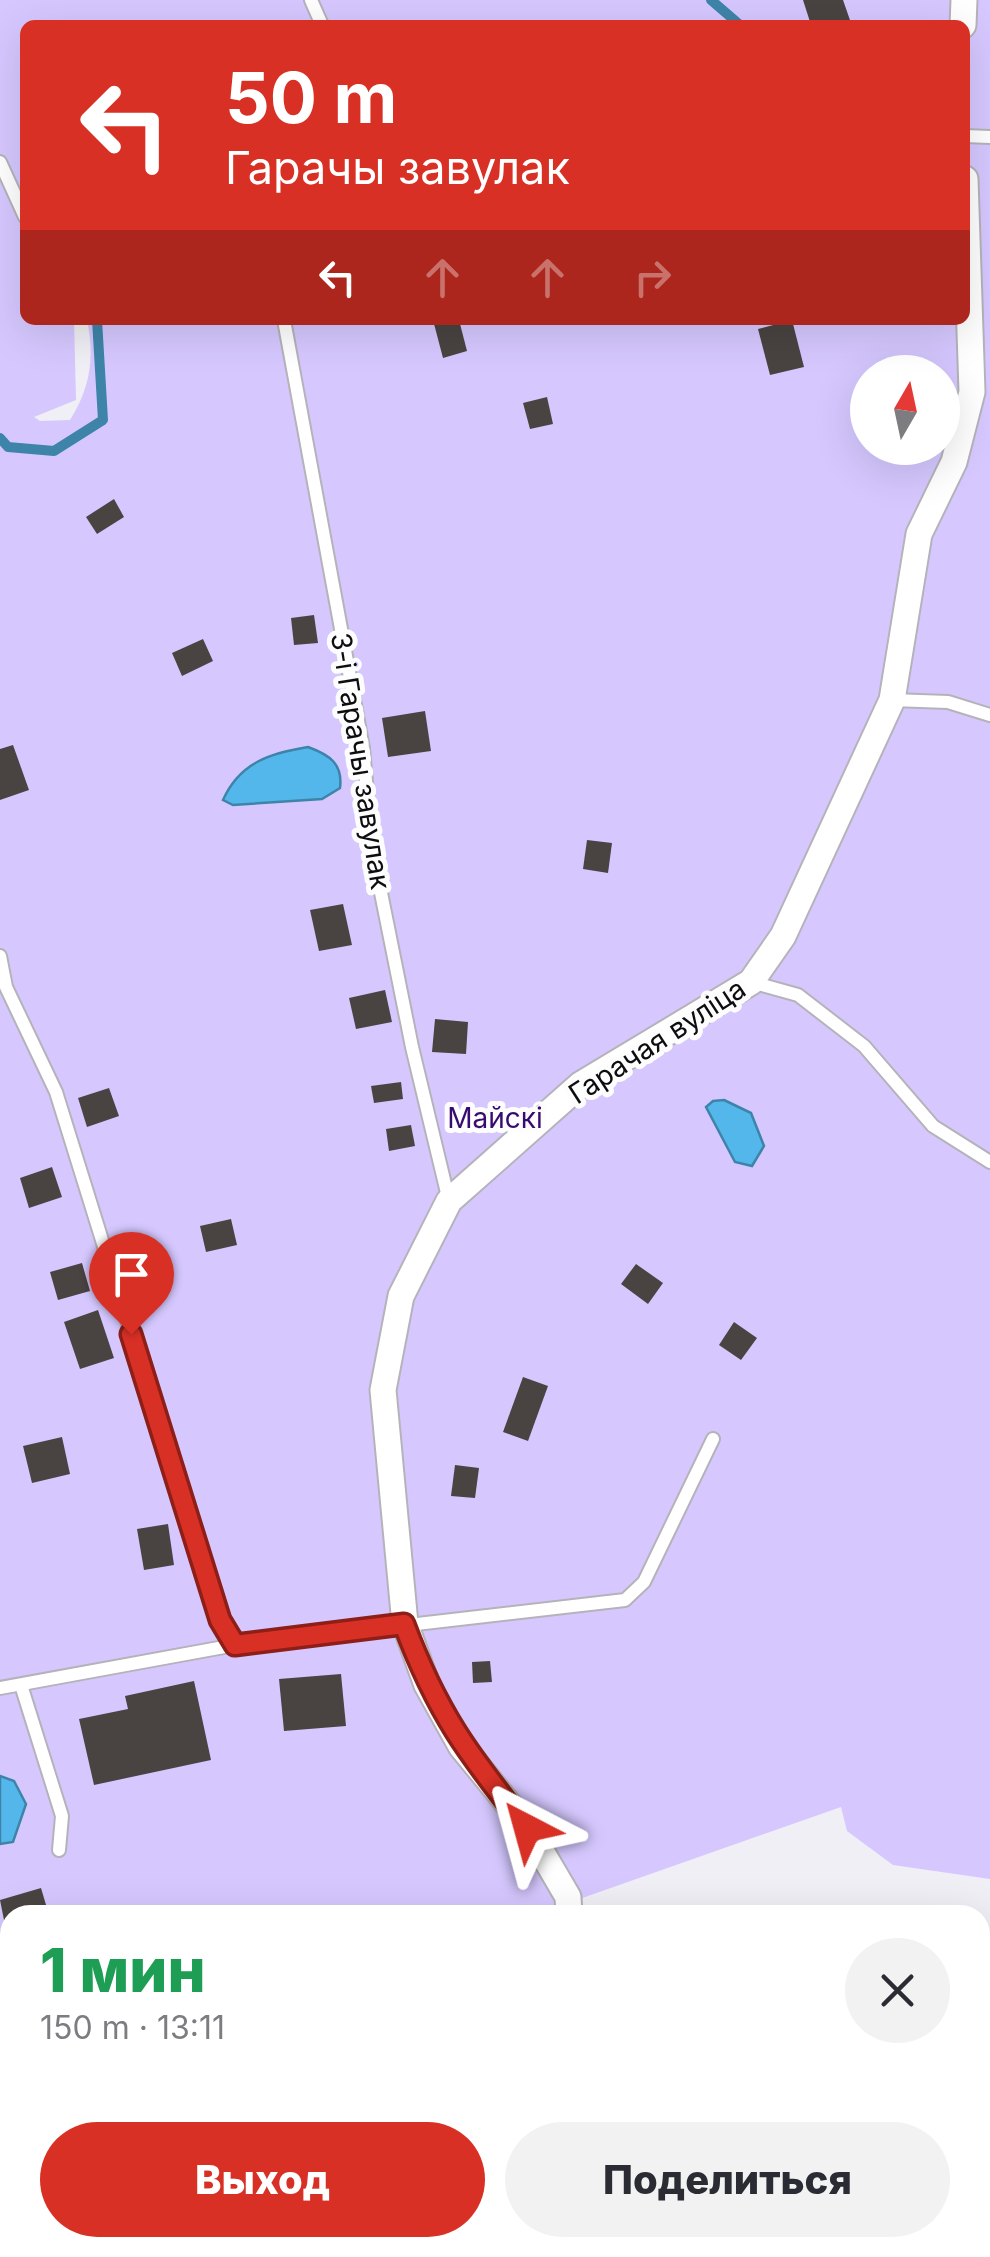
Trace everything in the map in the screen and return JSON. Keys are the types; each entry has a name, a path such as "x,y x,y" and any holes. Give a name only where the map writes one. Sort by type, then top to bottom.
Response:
{"street":[{"name":"Гарачая вуліца","path":"567,1905 527,1828 461,1746 427,1685 404,1624 383,1390 401,1296 449,1200 580,1085 751,982 783,936 892,700 918,534 954,462 981,393 970,246"}],"lane":[{"path":"0,162 20,205"},
{"name":"3-і Гарачы завулак","path":"285,325 364,748 372,848 412,1047 449,1200"},
{"path":"892,700 948,702 990,715"},
{"path":"0,956 6,988 56,1092 220,1620 235,1645"},
{"path":"751,982 798,995 864,1046 933,1126 990,1162"},
{"path":"0,1688 235,1645 625,1600 644,1582 713,1439"},
{"path":"20,1686 62,1816 59,1850"}],"green space":[{"name":"Майскі","path":"0,0 990,0 990,1879 893,1865 847,1831 841,1807 562,1905 0,1905"}],"water":[{"path":"308,747 333,761 340,788 322,799 233,805 223,800 248,768 282,752"},
{"path":"724,1100 751,1113 764,1146 752,1166 735,1162 706,1107 713,1101"},
{"path":"0,1776 14,1781 26,1804 13,1842 0,1844"}],"building":[{"path":"803,0 843,0 850,20 809,20"},
{"path":"434,325 460,325 467,351 443,358"},
{"path":"793,325 804,367 770,375 758,329"},
{"path":"547,397 553,424 530,429 523,403"},
{"path":"114,499 124,517 97,534 86,517"},
{"path":"314,615 318,643 294,645 291,618"},
{"path":"203,639 213,661 182,676 172,653"},
{"path":"425,711 431,751 388,757 382,718"},
{"path":"13,745 29,790 0,800 0,749"},
{"path":"587,840 612,843 608,873 583,869"},
{"path":"343,904 352,945 319,951 310,910"},
{"path":"385,990 392,1022 356,1029 349,998"},
{"path":"435,1019 468,1022 466,1054 432,1052"},
{"path":"401,1082 403,1099 374,1103 371,1086"},
{"path":"109,1088 119,1116 87,1127 78,1098"},
{"path":"411,1125 415,1146 389,1151 386,1129"},
{"path":"52,1167 62,1197 29,1208 20,1178"},
{"path":"231,1219 237,1245 206,1252 200,1226"},
{"path":"82,1263 90,1291 58,1300 50,1272"},
{"path":"636,1264 663,1283 648,1304 621,1284"},
{"path":"98,1310 114,1358 80,1369 64,1322"},
{"path":"734,1322 757,1338 741,1360 719,1345"},
{"path":"523,1377 548,1386 528,1441 503,1432"},
{"path":"62,1437 70,1474 32,1483 23,1446"},
{"path":"455,1465 479,1468 475,1498 451,1496"},
{"path":"168,1524 174,1565 144,1570 137,1529"},
{"path":"490,1661 492,1682 473,1683 472,1662"},
{"path":"341,1674 346,1726 284,1731 279,1679"},
{"path":"194,1681 211,1760 94,1785 79,1719 128,1709 125,1696"},
{"path":"41,1888 46,1905 1,1905 0,1900"}],"waterway":[{"path":"711,0 734,20"},
{"path":"0,438 8,447 54,451 103,420 97,325"}],"route":[{"path":"131,1334 220,1620 235,1645 404,1624 427,1685 461,1746 527,1828"}]}
